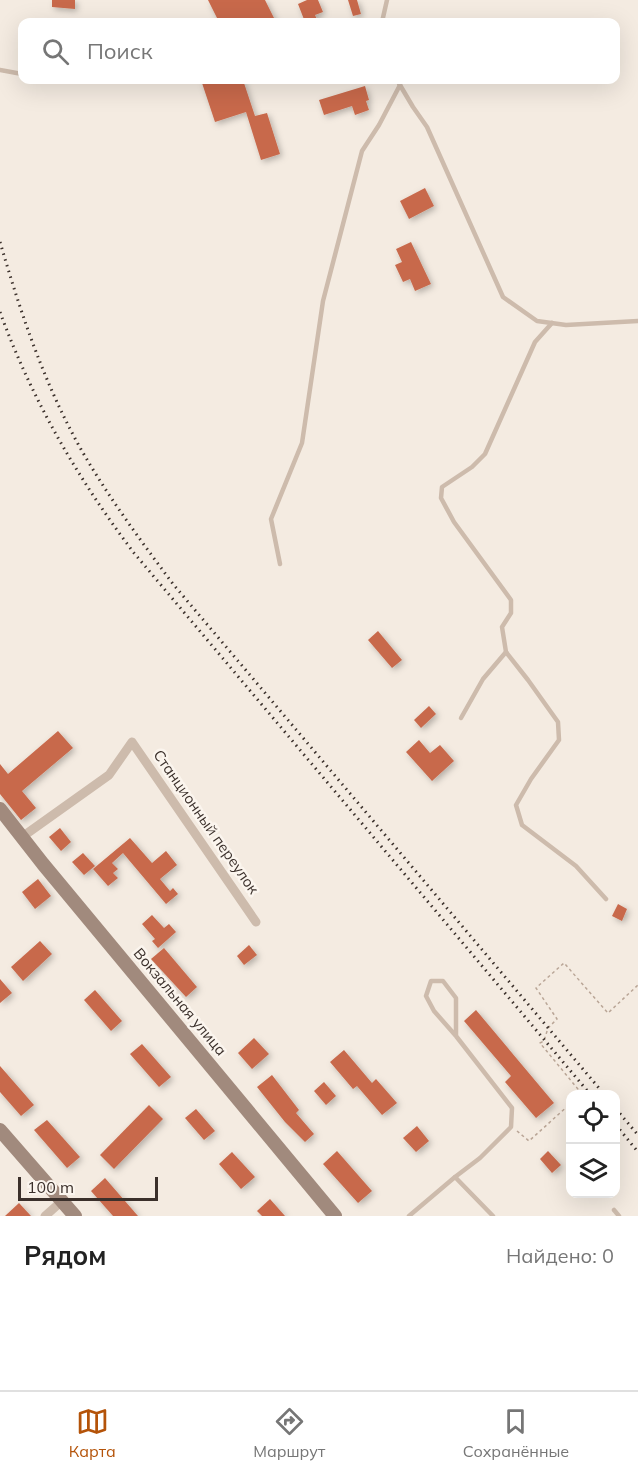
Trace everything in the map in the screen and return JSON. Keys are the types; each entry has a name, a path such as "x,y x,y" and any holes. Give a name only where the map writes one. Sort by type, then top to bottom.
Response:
{"street":[{"name":"Станционный переулок","path":"22,837 109,775 132,742 256,922"},
{"name":"Вокзальная улица","path":"0,809 335,1216"},
{"path":"0,1130 75,1216"},
{"path":"45,1216 62,1201"}],"lane":[{"path":"383,18 387,0"},
{"path":"0,70 18,73"},
{"path":"280,564 271,519 302,443 323,301 362,151 379,125 397,84"},
{"path":"399,84 427,127 504,297 537,321 566,325 638,321"},
{"path":"552,323 535,342 485,454 442,487 441,498 454,522 511,600 511,613 502,627 506,652 558,723 559,740 531,779 516,806 522,825 576,866 606,899"},
{"path":"461,718 483,679 506,652"},
{"path":"409,1216 480,1158 511,1127 512,1108 434,1011 426,996 431,981 443,981 456,998 456,1036"},
{"path":"455,1177 493,1216"},
{"path":"614,1210 619,1216"}],"path":[{"path":"578,1090 540,1043 544,1041 548,1028 557,1019 536,988 564,963 608,1012 638,985"},
{"path":"511,1127 529,1141 566,1108"}],"building":[{"path":"52,0 75,0 75,9 52,7"},
{"path":"208,0 265,0 274,18 217,18"},
{"path":"307,0 318,0 323,12 315,15 316,18 303,18 298,4"},
{"path":"348,0 357,0 361,14 353,16"},
{"path":"202,84 244,84 255,116 267,113 280,154 261,160 246,112 215,122"},
{"path":"365,86 369,110 355,115 352,106 324,115 319,100"},
{"path":"425,188 434,206 409,219 400,201"},
{"path":"411,242 431,284 415,291 410,279 403,282 395,265 402,262 396,249"},
{"path":"378,631 402,660 392,668 368,640"},
{"path":"429,706 436,714 421,728 414,720"},
{"path":"58,731 73,748 22,791 36,808 21,820 0,794 0,764 8,774"},
{"path":"419,740 430,753 440,745 454,761 432,781 406,752"},
{"path":"60,828 71,842 61,851 49,837"},
{"path":"130,838 152,863 166,851 177,865 160,879 170,891 173,888 178,894 166,904 123,853 112,863 118,869 113,873 118,878 108,886 93,869"},
{"path":"83,853 95,866 84,875 72,862"},
{"path":"38,879 51,896 35,909 22,892"},
{"path":"618,904 627,909 622,921 612,916"},
{"path":"152,915 164,928 169,924 176,932 158,948 152,941 155,939 142,924"},
{"path":"40,941 52,954 23,981 11,967"},
{"path":"249,945 257,955 244,965 237,956"},
{"path":"164,948 197,987 186,997 151,959"},
{"path":"0,979 12,993 0,1003"},
{"path":"95,990 122,1021 111,1031 84,1000"},
{"path":"476,1010 554,1103 536,1118 505,1082 511,1076 464,1021"},
{"path":"254,1038 269,1054 252,1069 238,1053"},
{"path":"142,1044 171,1077 159,1087 130,1054"},
{"path":"344,1050 372,1083 376,1079 397,1103 382,1115 357,1086 353,1089 330,1062"},
{"path":"0,1066 34,1105 21,1116 0,1092"},
{"path":"272,1075 299,1110 296,1113 314,1134 305,1142 285,1122 257,1087"},
{"path":"324,1082 336,1096 326,1105 314,1091"},
{"path":"149,1105 163,1119 114,1169 100,1155"},
{"path":"196,1109 215,1131 204,1140 185,1118"},
{"path":"47,1120 80,1157 67,1168 34,1130"},
{"path":"417,1126 429,1141 416,1152 403,1138"},
{"path":"337,1151 372,1191 358,1203 323,1164"},
{"path":"548,1151 561,1165 552,1173 540,1159"},
{"path":"232,1152 255,1177 241,1189 219,1164"},
{"path":"105,1178 138,1216 113,1216 91,1191"},
{"path":"270,1199 285,1216 262,1216 257,1211"},
{"path":"19,1203 31,1216 5,1216"}],"railway":[{"path":"0,242 25,323 45,375 82,451 126,519 173,584 601,1090"},
{"path":"0,312 27,376 58,438 113,525 134,553 587,1090"},
{"path":"620,1114 638,1135"},
{"path":"620,1130 638,1152"}]}
